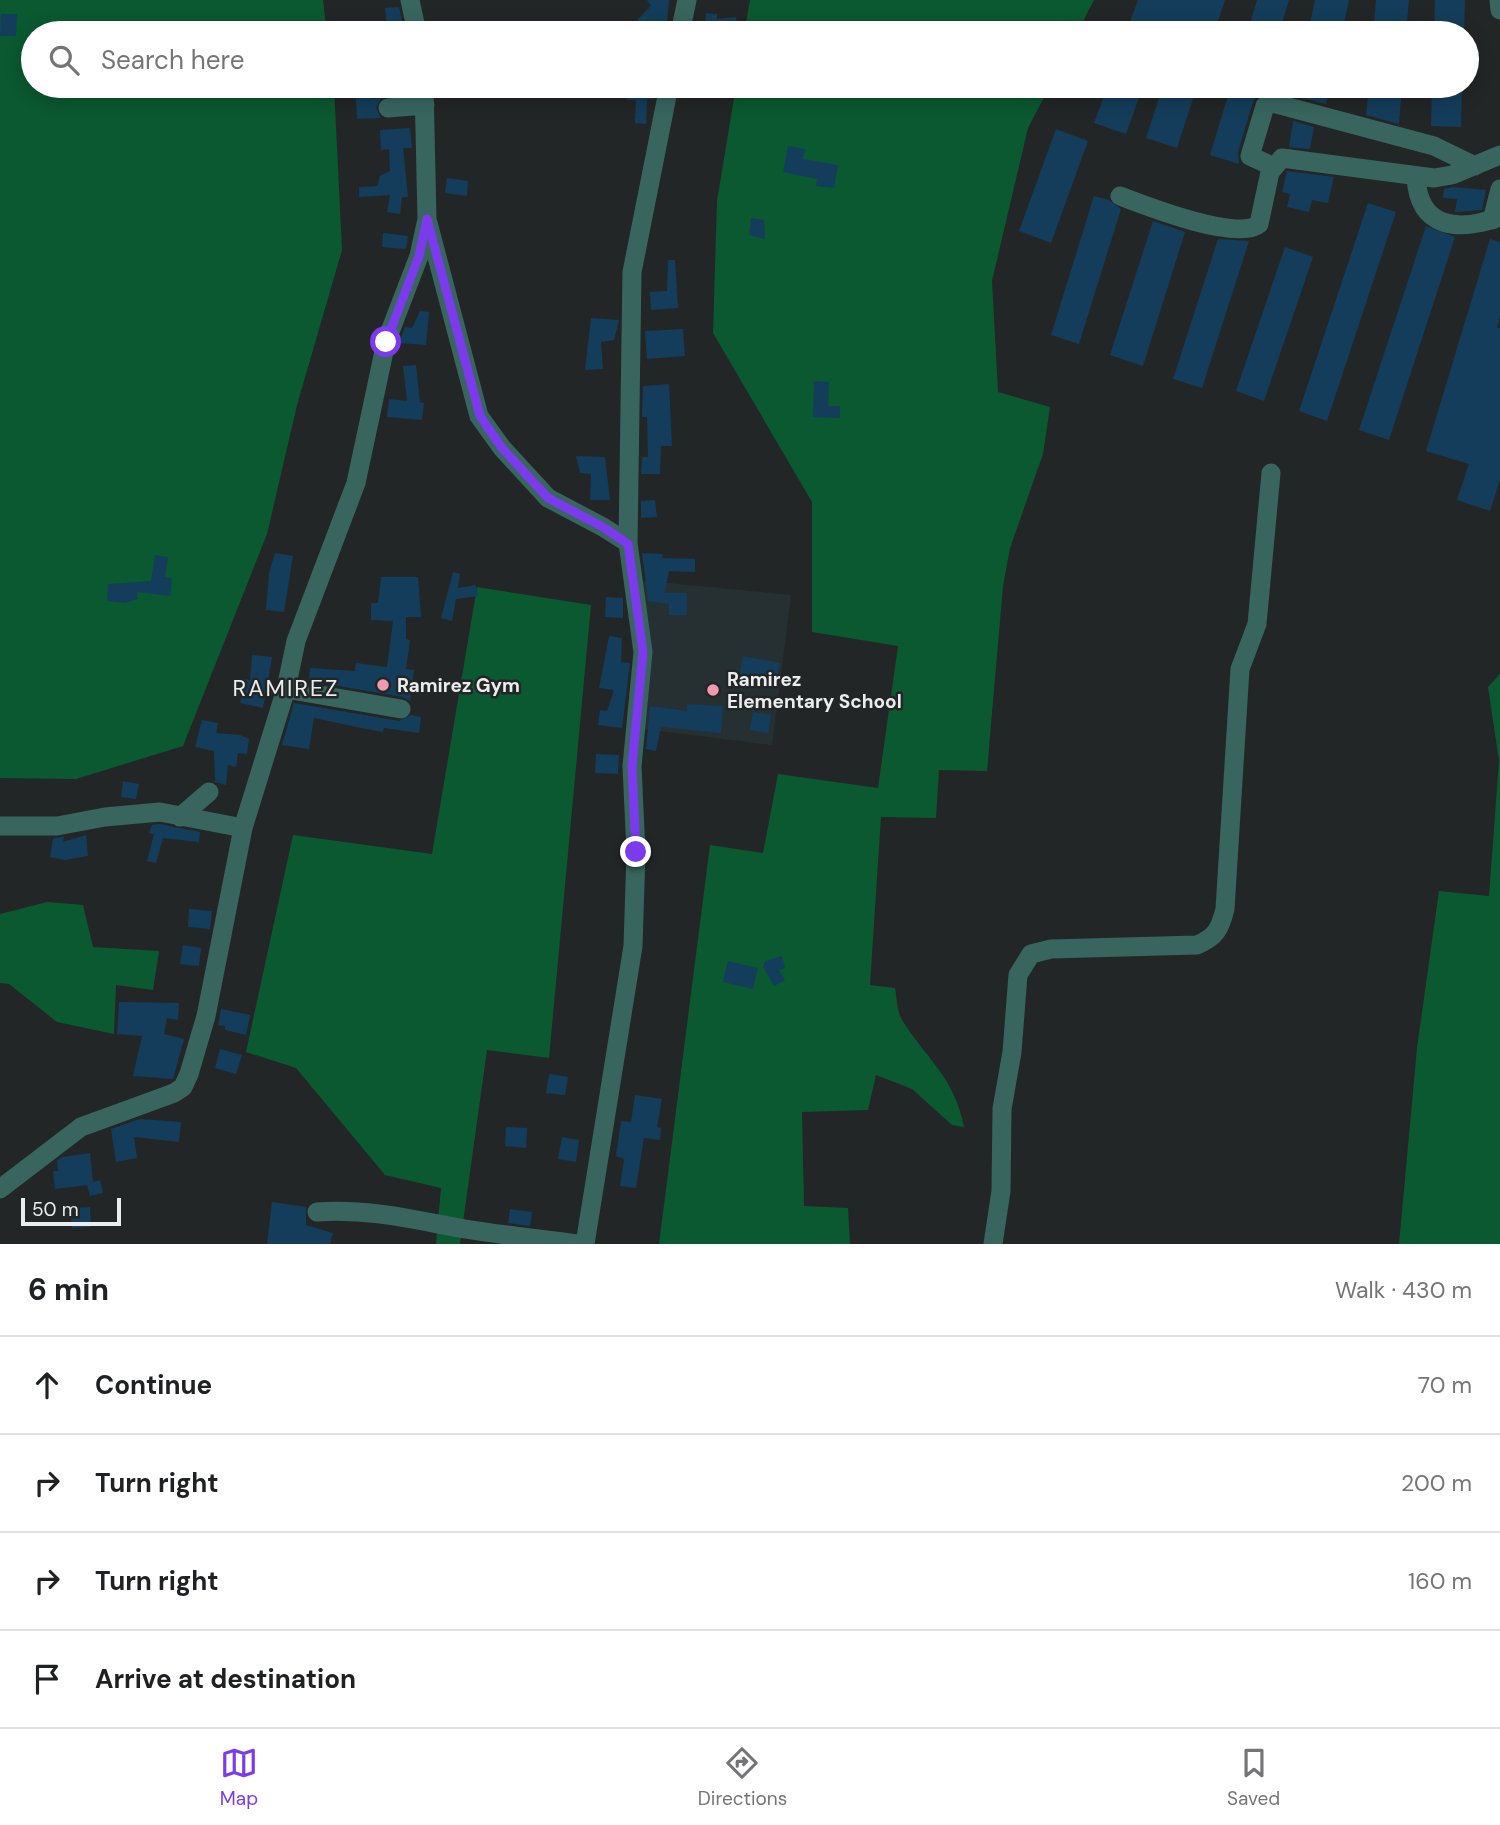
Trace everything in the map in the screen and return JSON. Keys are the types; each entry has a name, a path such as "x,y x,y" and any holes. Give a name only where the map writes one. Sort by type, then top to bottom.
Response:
{"street":[{"path":"410,0 414,21"},
{"path":"683,21 687,0"},
{"path":"1499,0 1500,10"},
{"path":"388,108 416,98"},
{"path":"0,1189 82,1127 174,1093 183,1087 206,1016 243,828 286,689 304,613 356,483 386,342 419,256 427,219 424,98"},
{"path":"585,1244 633,946 636,852 632,766 643,652 628,544 632,272 667,98"},
{"path":"1272,166 1250,156 1258,119 1265,106 1273,103 1434,146 1475,166"},
{"path":"1120,196 1162,212 1239,230 1252,229 1259,224 1272,166 1282,158 1416,176 1446,177 1500,155"},
{"path":"1416,176 1417,194 1424,211 1449,225 1468,227 1496,219 1500,189"},
{"path":"427,219 480,416 502,448 548,498 603,527 628,544"},
{"path":"993,1244 1001,1191 1002,1109 1012,1052 1018,975 1024,963 1031,954 1051,949 1197,945 1211,939 1220,930 1225,909 1240,669 1257,624 1271,473"},
{"path":"286,689 401,709"},
{"path":"180,817 209,792"},
{"path":"0,826 57,827 160,812 243,828"},
{"path":"317,1212 348,1209 375,1212 468,1229 577,1244"}],"shaded area":[{"name":"Ramirez Elementary School","path":"638,580 791,595 772,745 644,729"}],"green space":[{"path":"0,0 323,0 326,21 21,21 21,98 335,98 342,250 297,405 267,534 183,746 76,779 0,778"},
{"path":"750,0 1094,0 1083,21 746,21"},
{"path":"734,98 1044,98 1028,128 992,281 998,392 1050,407 1043,454 1010,548 1003,586 987,771 939,770 936,818 881,817 870,985 895,988 900,1017 947,1081 964,1127 952,1125 912,1089 876,1075 868,1110 802,1112 804,1206 848,1208 850,1244 659,1244 710,845 763,853 778,774 878,788 898,646 812,632 812,502 713,333 717,201"},
{"path":"477,587 591,605 549,1058 487,1050 460,1244 436,1244 441,1188 385,1175 296,1068 246,1052 293,835 432,854"},
{"path":"1500,674 1500,1244 1399,1244 1417,1048 1439,891 1489,896 1499,761 1488,687"},
{"path":"47,902 83,905 93,947 159,951 153,990 116,985 114,1034 57,1022 9,984 0,983 0,914"}],"building":[{"path":"647,0 669,0 667,21 638,21 651,6"},
{"path":"1138,0 1225,0 1218,21 1130,21"},
{"path":"1257,0 1289,0 1283,21 1251,21"},
{"path":"1315,0 1349,0 1345,21 1311,21"},
{"path":"1376,0 1409,0 1407,21 1374,21"},
{"path":"1435,0 1465,0 1464,21 1434,21"},
{"path":"399,7 402,21 387,21 385,8"},
{"path":"706,13 717,14 717,19 736,17 736,21 705,21"},
{"path":"1,14 17,14 16,36 0,36"},
{"path":"356,98 381,98 376,108 381,118 357,119"},
{"path":"654,98 647,99 646,124 635,123 636,100 627,100"},
{"path":"1103,98 1139,98 1126,134 1094,123"},
{"path":"1159,98 1193,98 1177,148 1146,138"},
{"path":"1227,98 1256,98 1238,152 1239,164 1210,155"},
{"path":"1302,98 1327,98 1326,104"},
{"path":"1368,98 1401,98 1399,124 1366,115"},
{"path":"1432,98 1462,98 1461,127 1431,126"},
{"path":"1293,121 1314,127 1310,149 1289,147"},
{"path":"410,128 412,148 403,148 408,197 402,197 400,214 387,212 390,195 359,197 359,187 377,186 380,176 390,171 389,149 381,150 380,130"},
{"path":"1056,129 1088,141 1051,243 1019,231"},
{"path":"788,146 805,149 803,159 838,165 834,188 816,186 817,179 783,172"},
{"path":"1287,171 1334,177 1328,203 1312,200 1309,212 1287,207 1290,194 1282,192"},
{"path":"447,178 468,181 467,196 445,193"},
{"path":"1452,187 1486,190 1482,210 1455,212 1457,199 1443,198 1444,189"},
{"path":"1094,196 1109,200 1121,209 1079,344 1051,335"},
{"path":"1368,203 1396,212 1327,421 1299,411"},
{"path":"751,218 764,220 765,239 749,235"},
{"path":"1153,221 1185,232 1143,366 1110,355"},
{"path":"1426,226 1455,237 1389,440 1359,430"},
{"path":"383,233 408,236 406,249 382,247"},
{"path":"1218,239 1249,241 1202,388 1173,379"},
{"path":"1490,239 1500,242 1500,318 1497,328 1500,328 1500,480 1490,511 1457,500 1469,464 1426,451"},
{"path":"1285,247 1313,257 1264,401 1236,391"},
{"path":"668,260 675,260 678,308 651,310 650,292 667,291"},
{"path":"420,311 429,312 426,345 399,343 405,327 412,328"},
{"path":"591,318 619,320 614,340 601,342 603,369 585,370"},
{"path":"683,329 685,356 647,359 645,331"},
{"path":"416,365 420,402 424,403 422,420 387,417 389,399 407,401 403,366"},
{"path":"814,381 829,382 828,406 840,406 840,418 813,417"},
{"path":"669,384 672,446 661,446 660,474 641,474 642,457 648,457 647,417 642,417 643,386"},
{"path":"576,456 605,457 610,500 590,500 591,474 580,473"},
{"path":"655,500 657,517 641,518 641,501"},
{"path":"275,553 293,556 284,612 266,610 269,573"},
{"path":"642,553 663,554 662,558 695,559 695,572 669,571 665,593 687,593 687,615 669,615 669,604 648,601"},
{"path":"155,555 168,557 165,577 172,578 170,596 137,592 138,599 125,603 107,601 108,584 151,581"},
{"path":"453,572 460,574 458,588 476,585 478,596 456,599 452,621 441,618"},
{"path":"381,577 418,577 421,617 406,617 406,639 410,640 406,669 414,670 410,701 403,697 309,681 310,668 355,671 356,663 387,667 393,621 371,620 371,603 378,603"},
{"path":"606,597 623,598 623,618 605,617"},
{"path":"609,636 622,638 621,662 630,663 622,728 598,725 600,710 607,711 614,690 599,688"},
{"path":"252,655 272,657 263,708 240,703 245,679 250,680"},
{"path":"743,656 780,663 775,684 739,677"},
{"path":"294,703 399,721 411,715 421,717 419,733 384,728 383,732 314,718 309,749 282,745"},
{"path":"687,704 723,706 721,733 661,727 656,751 646,749 650,706 687,711"},
{"path":"753,712 771,715 768,733 750,730"},
{"path":"202,720 218,723 216,733 240,735 249,739 247,754 238,753 236,767 228,765 226,785 215,782 214,751 195,747"},
{"path":"596,754 619,755 618,774 595,773"},
{"path":"123,781 139,784 136,799 121,797"},
{"path":"152,825 200,832 199,842 163,838 156,863 147,861 154,834 149,833"},
{"path":"86,835 88,856 65,860 50,857 53,838 64,837 63,842"},
{"path":"189,909 212,911 210,929 188,927"},
{"path":"183,945 201,948 199,966 180,964"},
{"path":"782,956 785,968 779,970 785,980 774,986 763,967 765,961"},
{"path":"728,961 758,968 753,989 723,982"},
{"path":"119,1002 179,1003 178,1020 167,1018 164,1034 184,1039 173,1079 133,1076 142,1036 117,1034"},
{"path":"221,1009 250,1015 246,1035 225,1030 225,1026 218,1025"},
{"path":"220,1049 242,1055 236,1074 215,1068"},
{"path":"549,1074 568,1077 565,1095 546,1093"},
{"path":"635,1095 662,1099 657,1127 661,1128 660,1140 644,1138 636,1188 620,1186 624,1159 616,1156 621,1121 631,1122"},
{"path":"140,1119 181,1122 179,1142 134,1137 137,1158 116,1162 111,1129"},
{"path":"506,1127 527,1128 526,1148 505,1146"},
{"path":"562,1137 579,1140 576,1162 558,1159"},
{"path":"90,1153 93,1182 100,1180 103,1193 90,1196 87,1185 55,1189 53,1171 58,1171 57,1161 62,1157"},
{"path":"272,1202 306,1207 306,1225 333,1233 330,1244 267,1244"},
{"path":"90,1207 91,1227 72,1228 70,1208"},
{"path":"510,1209 532,1212 530,1226 508,1223"}],"place":[{"name":"Ramirez Gym","path":"383,685"},
{"name":"Ramirez Elementary School","path":"713,690"}],"district":[{"name":"RAMIREZ","path":"286,688"}],"route":[{"path":"386,342 419,256 427,219 480,416 502,448 548,498 603,527 628,544 643,640 643,668 632,766 636,852"}]}
